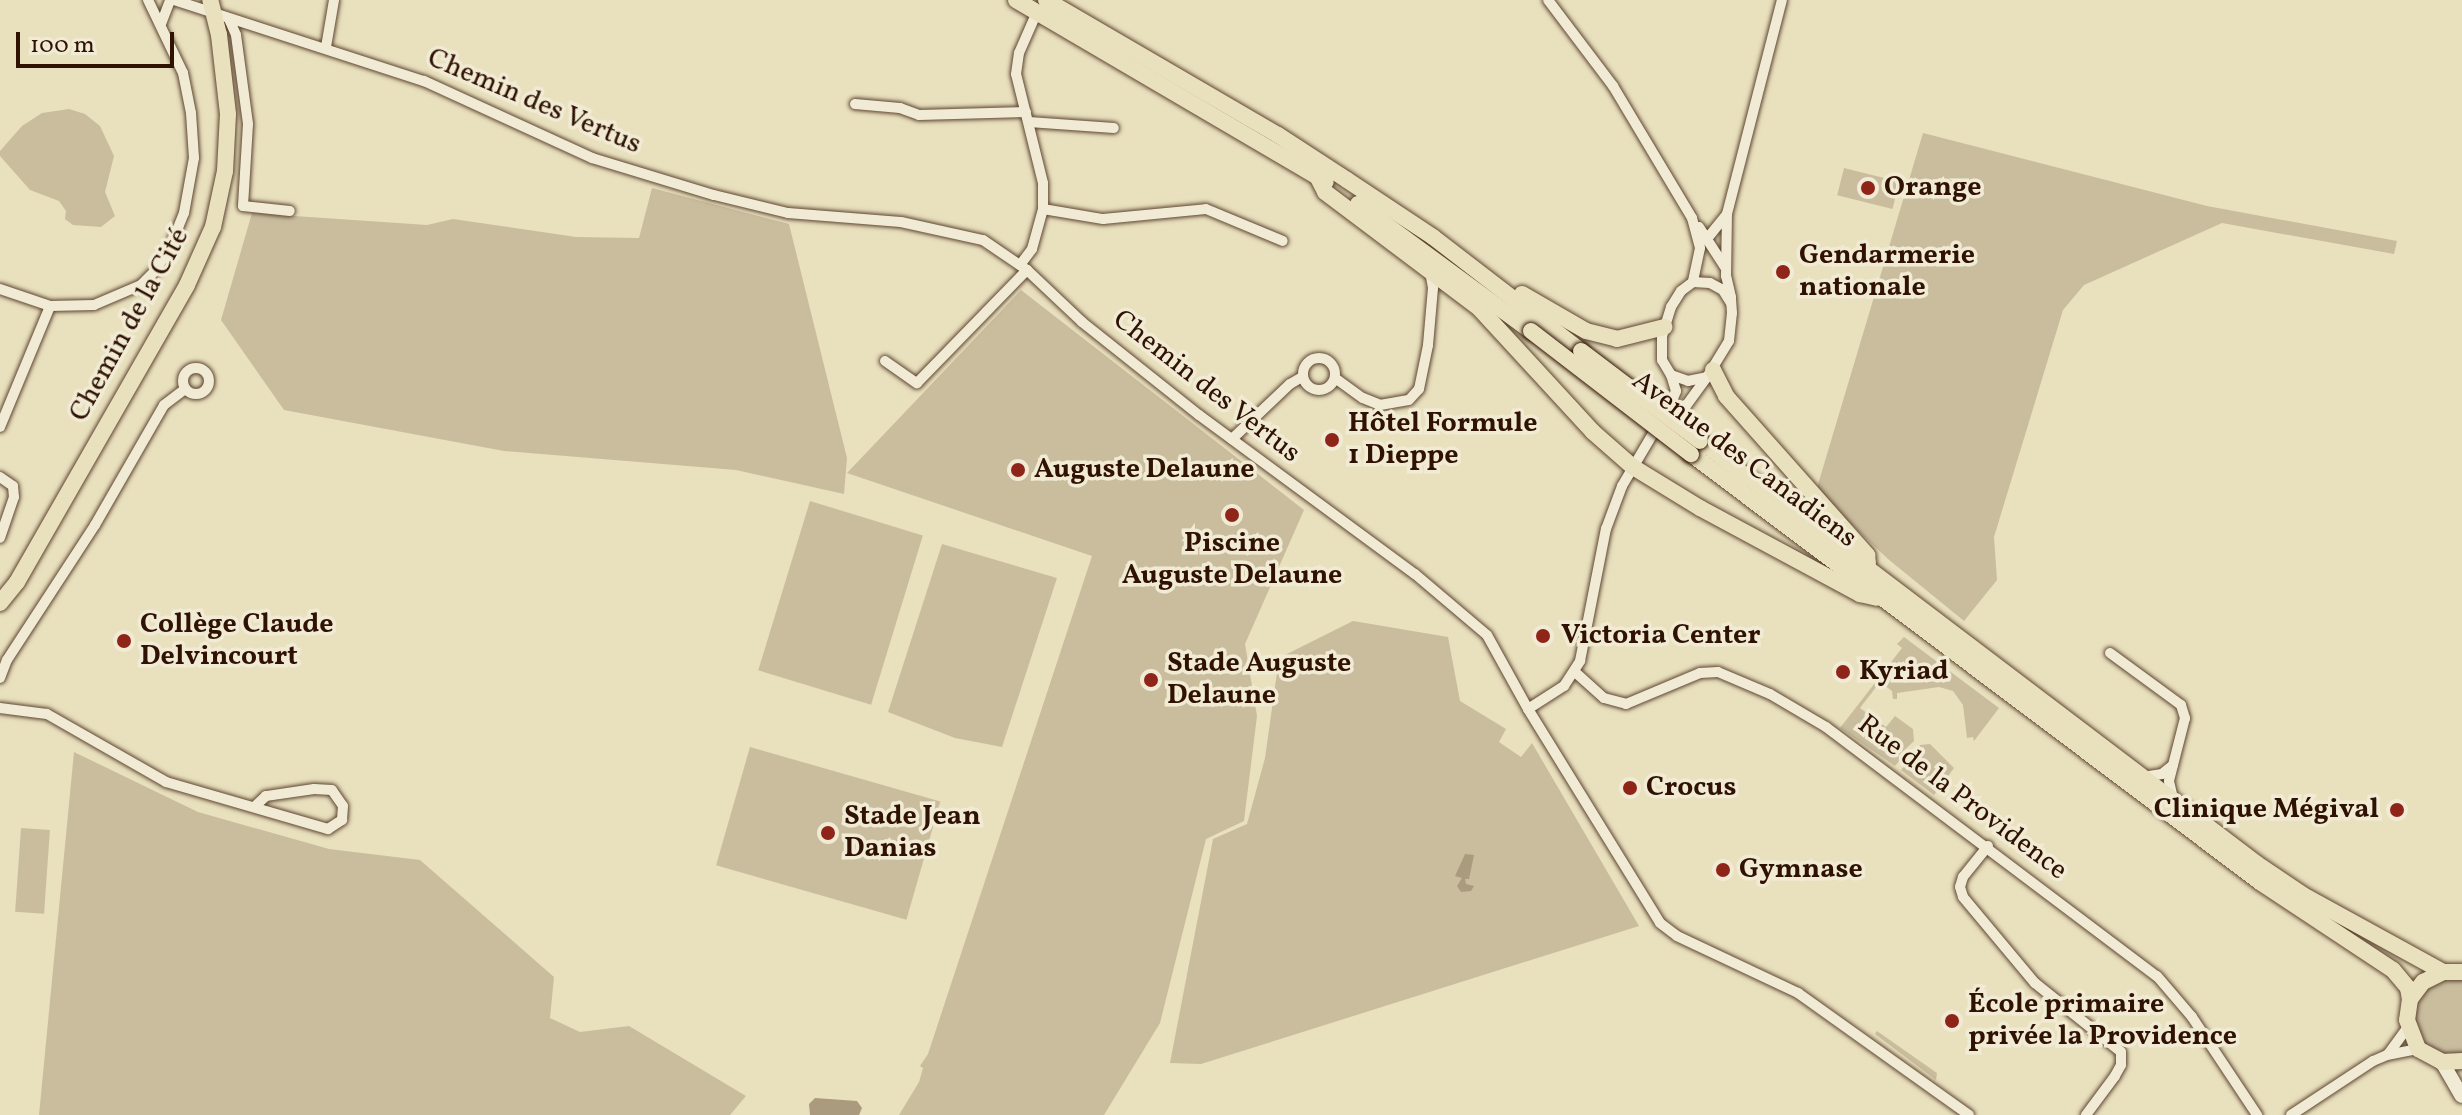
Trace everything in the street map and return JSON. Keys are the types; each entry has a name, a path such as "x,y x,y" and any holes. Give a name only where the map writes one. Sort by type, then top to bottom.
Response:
{"main road":[{"name":"Avenue des Canadiens","path":"1016,0 1042,6 1278,135 1433,237 1581,351 1886,601 2260,882 2393,970 2408,988 2410,999"},
{"name":"Avenue des Canadiens","path":"1042,6 1317,176 1870,569 2303,895 2443,972"},
{"name":"Chemin de la Cité","path":"0,603 17,582 187,285 213,227 225,171 228,114 217,10"},
{"path":"1317,176 1325,192 1479,308 1599,438 1633,467 1700,508 1860,594 1886,601"},
{"path":"1433,237 1586,331 1627,339 1664,327"},
{"path":"1710,374 1867,555 1870,569"},
{"path":"2462,972 2443,972 2423,982 2410,999 2408,1027 2418,1049 2442,1062 2462,1096"},
{"path":"2442,1062 2462,1061"}],"street":[{"path":"0,289 50,306 94,305 141,285 156,270 180,224 194,158 191,113 183,73 148,0"},
{"path":"161,24 172,0"},
{"name":"Chemin des Vertus","path":"172,0 217,10 424,81 592,158 714,195 788,213 901,222 983,240 1023,267 1082,322 1471,619 1487,635 1528,709 1660,923 1677,936 1798,993 1969,1115"},
{"path":"326,47 334,0"},
{"path":"1548,0 1613,86 1726,269"},
{"path":"1650,445 1662,439 1710,374 1729,341 1731,303 1726,269 1727,214 1782,0"},
{"path":"885,361 917,383 1023,267 1032,249 1043,209 1043,183 1016,74 1019,53 1042,6"},
{"path":"217,10 236,35 248,124 243,206 290,211"},
{"path":"855,104 900,108 919,115 1028,117 1114,128"},
{"path":"1043,209 1103,219 1206,209 1283,241"},
{"path":"1700,248 1727,214"},
{"path":"1528,709 1554,695 1575,672 1585,647 1604,536 1615,503 1633,467 1650,445 1676,391 1662,360 1664,327 1675,300 1693,282 1700,248 1692,218"},
{"path":"1335,378 1328,393 1308,387 1302,377 1304,367 1310,360 1321,357 1331,363 1335,378 1363,398 1380,405 1409,400 1419,389 1428,345 1433,288 1430,271"},
{"path":"1693,282 1717,286 1731,303"},
{"path":"0,427 50,306"},
{"path":"1671,375 1688,381 1710,374"},
{"path":"1232,439 1290,384 1302,377"},
{"path":"0,678 7,660 95,525 164,405 185,389"},
{"path":"0,538 14,497 4,479"},
{"path":"2110,653 2181,705 2185,718 2169,781 2173,799"},
{"name":"Rue de la Providence","path":"1575,672 1604,698 1626,704 1700,673 1734,677 1826,727 2157,976 2192,1017 2257,1115"},
{"path":"0,708 47,714 76,727 166,782 328,829 342,820 343,806 332,790 314,789 266,796 254,807"},
{"path":"2143,777 2162,774 2175,763"},
{"path":"1988,846 1963,877 1960,887 1963,897 2026,974 2121,1052 2121,1065 2115,1076 2086,1115"},
{"path":"2387,1055 2408,1027"},
{"path":"2291,1115 2387,1055 2418,1049"}],"shaded area":[{"path":"69,109 85,114 100,126 114,156 105,192 115,216 101,227 73,225 65,219 66,211 59,201 30,190 0,156 0,151 22,126 42,113"},
{"path":"1923,133 2207,206 2397,241 2394,254 2222,223 2084,285 2063,310 1994,537 1997,580 1964,621 1888,559 1816,491"},
{"name":"Orange","path":"1844,168 1899,182 1893,209 1837,195"},
{"path":"652,188 789,224 847,458 844,494 736,470 504,451 284,410 221,320 252,213 427,225 453,219 576,237 639,238"},
{"name":"Stade Auguste Delaune","path":"1021,290 1304,510 1245,644 1257,716 1244,821 1206,839 1160,1023 1104,1115 899,1115 919,1082 923,1068 920,1066 928,1054 1092,556 847,473"},
{"path":"810,501 923,535 871,705 758,670"},
{"path":"942,544 1057,578 1002,747 955,738 888,712"},
{"path":"1353,621 1448,637 1460,701 1506,729 1499,742 1521,757 1532,743 1639,926 1201,1064 1170,1063 1213,839 1247,824 1265,758 1279,658"},
{"path":"1904,637 1999,708 1974,741 1973,737 1967,738 1963,705 1953,691 1939,687 1897,693 1897,699 1893,699 1892,691 1880,682 1860,708 1886,727 1895,716 1913,729 1914,741 1898,756 1901,759 1895,766 1840,728 1902,648 1897,644"},
{"path":"1930,744 1954,768 1934,795 1901,770 1907,763 1910,765 1920,745"},
{"name":"Stade Jean Danias","path":"750,747 940,802 906,920 716,865"},
{"path":"74,752 198,812 329,849 420,860 554,977 550,1018 580,1032 629,1026 746,1096 730,1115 39,1115"},
{"path":"21,828 50,830 44,914 15,912"},
{"path":"1465,854 1474,855 1469,879 1465,879 1466,884 1474,886 1471,891 1461,892 1457,886 1462,878 1455,876"},
{"path":"2447,977 2462,978 2462,1055 2441,1055 2429,1048 2420,1039 2414,1014 2424,990"},
{"path":"1877,1031 1937,1073 1936,1080 1875,1034"},
{"path":"815,1098 857,1101 862,1108 859,1115 810,1115 809,1104"}],"place":[{"name":"Orange","path":"1868,188"},
{"name":"Gendarmerie nationale","path":"1783,272"},
{"name":"Hôtel Formule 1 Dieppe","path":"1332,440"},
{"name":"Auguste Delaune","path":"1018,470"},
{"name":"Piscine Auguste Delaune","path":"1232,515"},
{"name":"Victoria Center","path":"1543,636"},
{"name":"Collège Claude Delvincourt","path":"124,641"},
{"name":"Kyriad","path":"1843,672"},
{"name":"Stade Auguste Delaune","path":"1151,680"},
{"name":"Crocus","path":"1630,788"},
{"name":"Clinique Mégival","path":"2397,810"},
{"name":"Stade Jean Danias","path":"828,833"},
{"name":"Gymnase","path":"1723,870"},
{"name":"École primaire privée la Providence","path":"1952,1021"}]}
